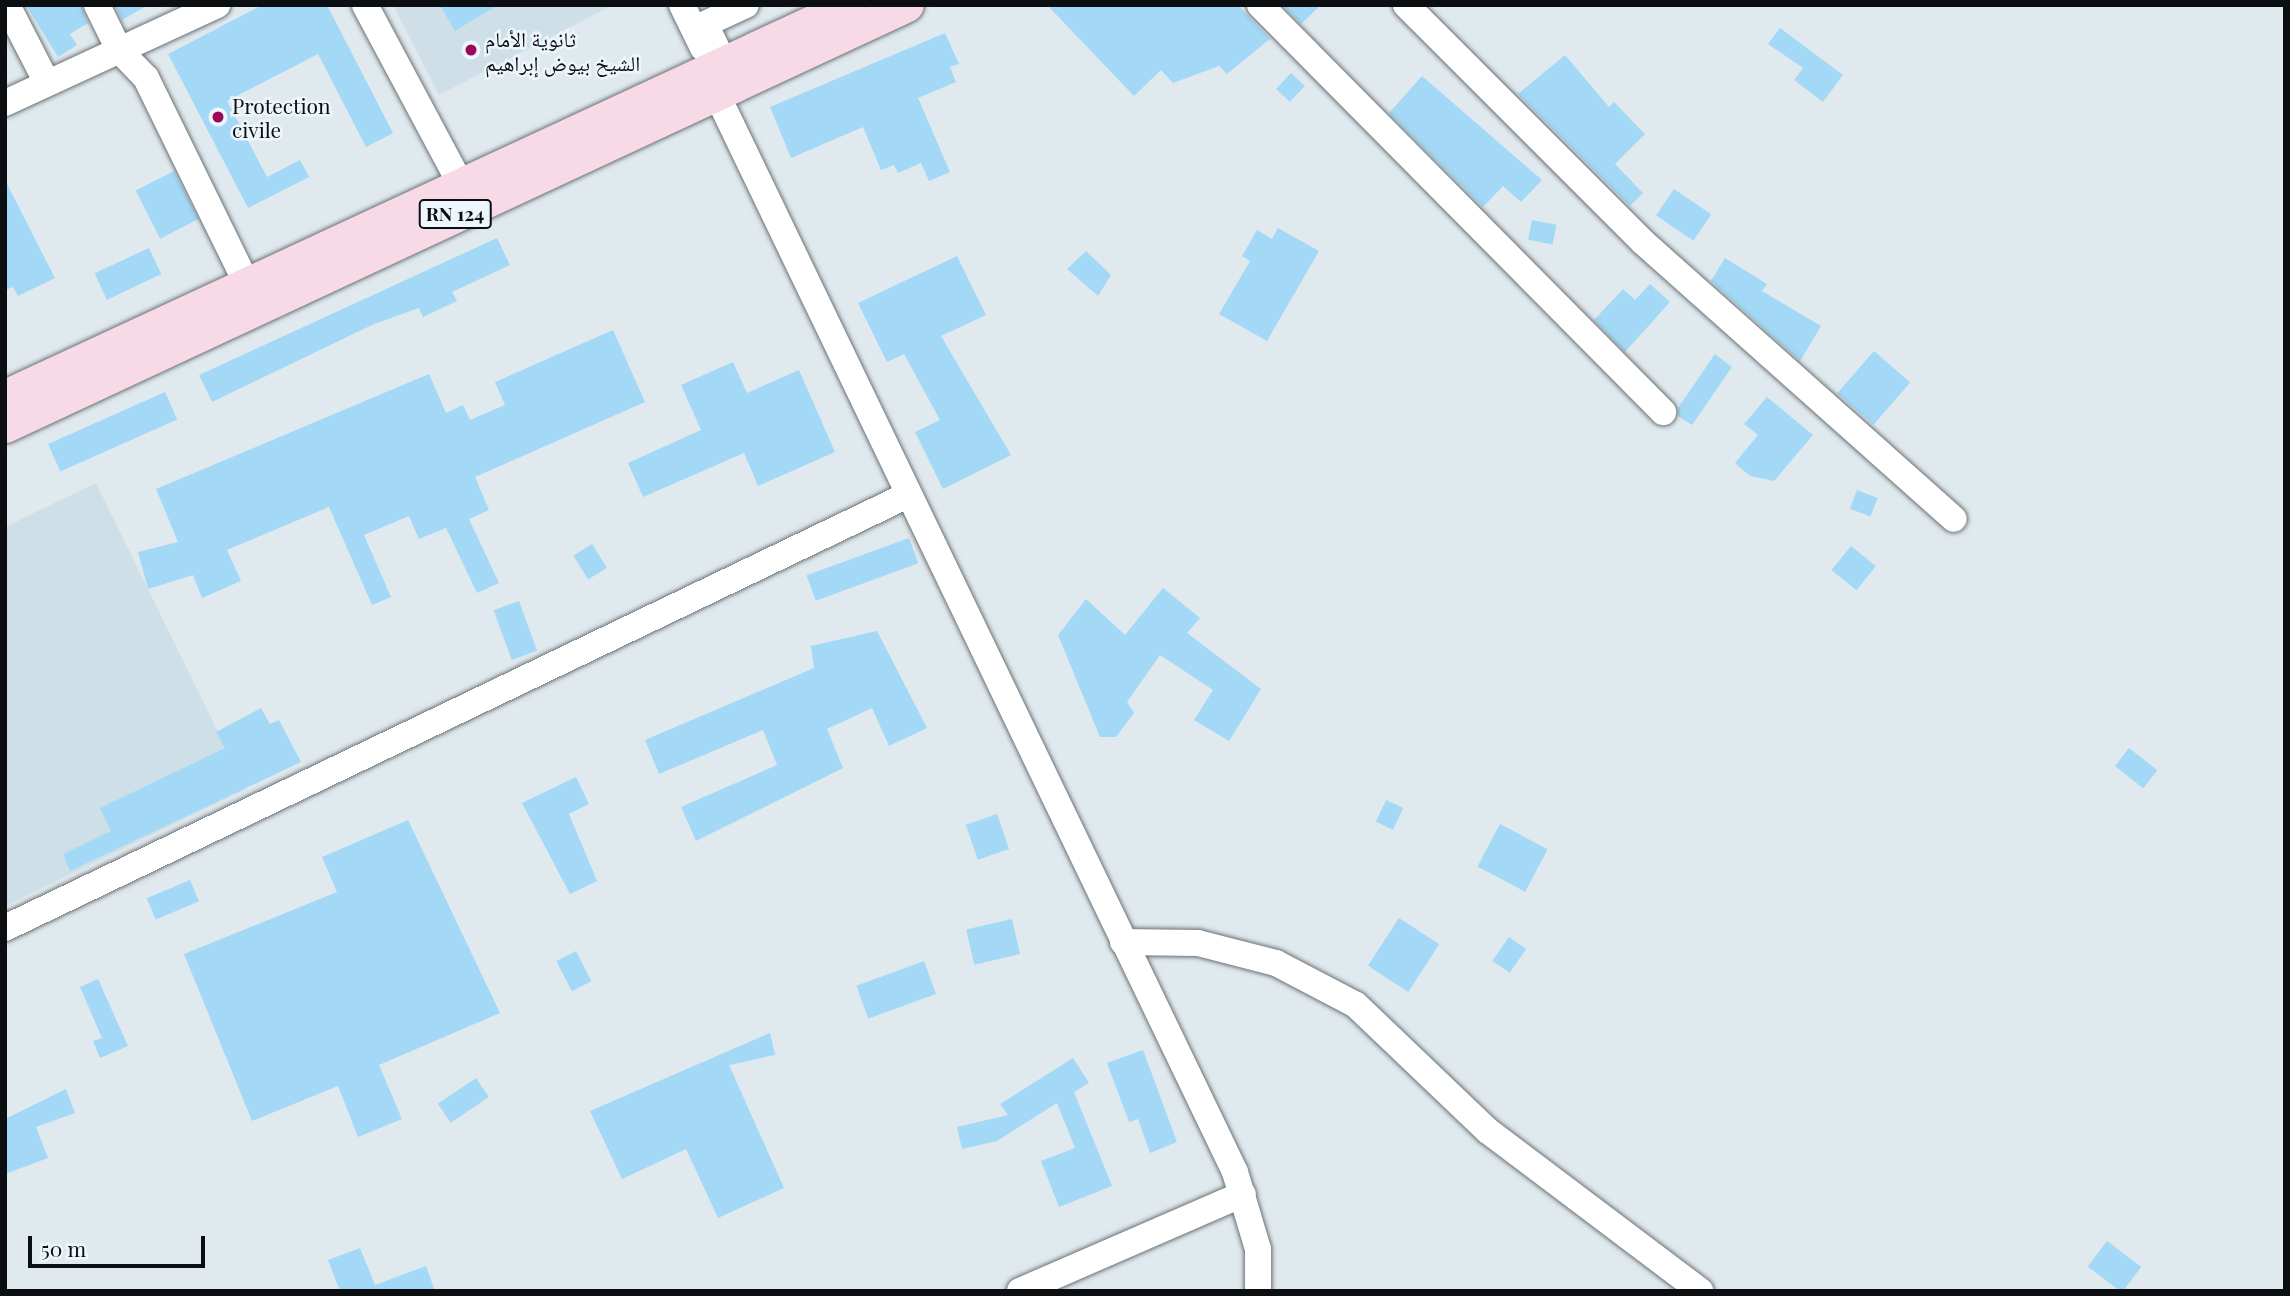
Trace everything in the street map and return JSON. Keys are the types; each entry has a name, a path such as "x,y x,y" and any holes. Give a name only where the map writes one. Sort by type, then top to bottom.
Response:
{"main road":[{"name":"RN 124","path":"5,426 848,5"},
{"name":"RN 124","path":"5,396 461,185 715,73 906,5"}],"street":[{"path":"7,5 46,81"},
{"path":"97,5 119,50 146,78 247,284"},
{"path":"5,103 46,81 217,5"},
{"path":"365,5 461,185"},
{"path":"682,5 906,496 1242,1194 1258,1250 1258,1291"},
{"path":"715,73 705,24 746,5"},
{"path":"1260,5 1663,412"},
{"path":"1406,5 1643,242 1954,519"},
{"path":"5,928 906,496"},
{"path":"1123,942 1198,943 1276,963 1356,1005 1488,1131 1700,1291"},
{"path":"1020,1291 1242,1194"}],"shaded area":[{"name":"ثانوية الأمام الشيخ بيوض إبراهيم","path":"393,5 613,5 439,95"},
{"path":"96,483 246,789 5,906 5,527"}],"building":[{"path":"26,5 81,5 88,23 70,34 77,45 58,57"},
{"path":"115,5 148,5 122,20"},
{"name":"Protection civile","path":"262,5 327,5 393,133 366,147 318,54 227,101 267,177 300,160 309,177 248,208 168,54"},
{"path":"440,5 498,5 455,31"},
{"path":"1047,5 1238,5 1270,39 1227,74 1219,66 1173,83 1161,70 1134,96"},
{"path":"1282,5 1321,5 1301,24"},
{"path":"1780,28 1843,75 1823,102 1794,80 1803,68 1768,44"},
{"path":"945,33 959,64 950,67 956,82 918,98 950,172 929,181 921,163 898,173 894,165 881,170 863,127 791,158 770,107"},
{"path":"1565,55 1609,107 1614,102 1645,134 1615,164 1643,193 1630,206 1518,94"},
{"path":"1291,73 1305,86 1290,102 1276,89"},
{"path":"1422,76 1542,180 1521,202 1503,186 1483,207 1389,113"},
{"path":"174,171 199,219 160,239 136,191"},
{"path":"5,180 55,278 18,296 13,287 5,290"},
{"path":"1674,189 1711,214 1693,241 1656,216"},
{"path":"1532,220 1557,225 1553,244 1528,240"},
{"path":"1278,228 1319,251 1267,341 1219,314 1250,261 1242,256 1257,230 1272,239"},
{"path":"497,238 510,265 452,292 457,301 423,317 419,308 374,324 212,402 199,375"},
{"path":"149,248 161,274 107,300 95,273"},
{"path":"1086,251 1111,275 1098,296 1067,269"},
{"path":"957,256 986,315 941,336 1011,455 943,489 915,432 940,420 904,354 887,362 858,303"},
{"path":"1725,258 1767,284 1762,291 1821,326 1800,361 1711,281"},
{"path":"1650,284 1670,302 1625,352 1594,320 1623,289 1635,300"},
{"path":"613,330 645,402 475,477 489,510 469,519 499,583 477,593 446,528 419,539 409,516 364,535 391,597 372,605 329,507 227,550 241,581 202,598 193,575 148,589 138,552 178,542 156,489 429,374 446,413 463,405 470,420 505,405 495,382"},
{"path":"1874,351 1910,382 1873,425 1837,393"},
{"path":"1715,354 1732,367 1692,425 1678,416 1678,408"},
{"path":"733,362 747,393 799,370 835,452 758,486 744,453 643,497 628,463 701,430 681,385"},
{"path":"165,392 177,419 60,471 48,444"},
{"path":"1767,397 1813,435 1774,481 1750,476 1735,463 1758,435 1744,424"},
{"path":"1857,490 1878,498 1870,517 1850,509"},
{"path":"909,538 918,563 816,601 807,575"},
{"path":"592,544 607,568 588,579 573,556"},
{"path":"1851,546 1876,566 1856,590 1831,570"},
{"path":"1163,588 1200,618 1187,633 1261,689 1229,741 1194,720 1213,690 1160,655 1127,702 1134,713 1116,737 1100,737 1058,635 1086,599 1125,635"},
{"path":"519,601 537,651 512,660 494,610"},
{"path":"877,631 927,728 889,746 872,708 827,729 843,768 696,841 681,807 777,765 763,730 659,774 645,740 814,668 811,646"},
{"path":"261,708 270,724 279,720 301,762 70,871 63,854 111,831 100,808 225,748 216,732"},
{"path":"2129,748 2157,770 2143,788 2115,766"},
{"path":"576,777 589,804 569,814 597,881 570,894 522,803"},
{"path":"1386,800 1403,808 1393,830 1376,822"},
{"path":"997,814 1009,849 978,860 966,825"},
{"path":"408,820 500,1013 379,1065 402,1119 358,1137 338,1086 252,1121 184,954 337,892 322,857"},
{"path":"1500,824 1548,849 1525,892 1477,866"},
{"path":"190,880 199,901 156,920 147,898"},
{"path":"1399,918 1439,944 1408,992 1368,966"},
{"path":"1012,919 1020,954 974,965 966,930"},
{"path":"1509,937 1526,949 1510,973 1492,961"},
{"path":"576,951 591,981 572,991 556,961"},
{"path":"924,961 936,994 868,1019 856,986"},
{"path":"98,979 128,1046 100,1058 93,1041 102,1038 80,987"},
{"path":"770,1033 775,1055 729,1065 784,1188 718,1218 686,1149 622,1179 590,1111"},
{"path":"1143,1050 1177,1142 1150,1153 1138,1119 1129,1122 1107,1063"},
{"path":"1073,1058 1089,1083 1074,1092 1112,1186 1059,1207 1041,1161 1075,1148 1057,1103 997,1141 962,1149 957,1127 1008,1115 1000,1104"},
{"path":"476,1078 489,1097 451,1123 438,1104"},
{"path":"66,1089 75,1113 36,1127 48,1158 5,1174 5,1119"},
{"path":"2107,1241 2141,1267 2123,1291 2120,1291 2088,1267"},
{"path":"360,1248 375,1285 426,1266 435,1291 340,1291 328,1260"}],"place":[{"name":"ثانوية الأمام الشيخ بيوض إبراهيم","path":"471,50"},
{"name":"Protection civile","path":"218,117"}]}
